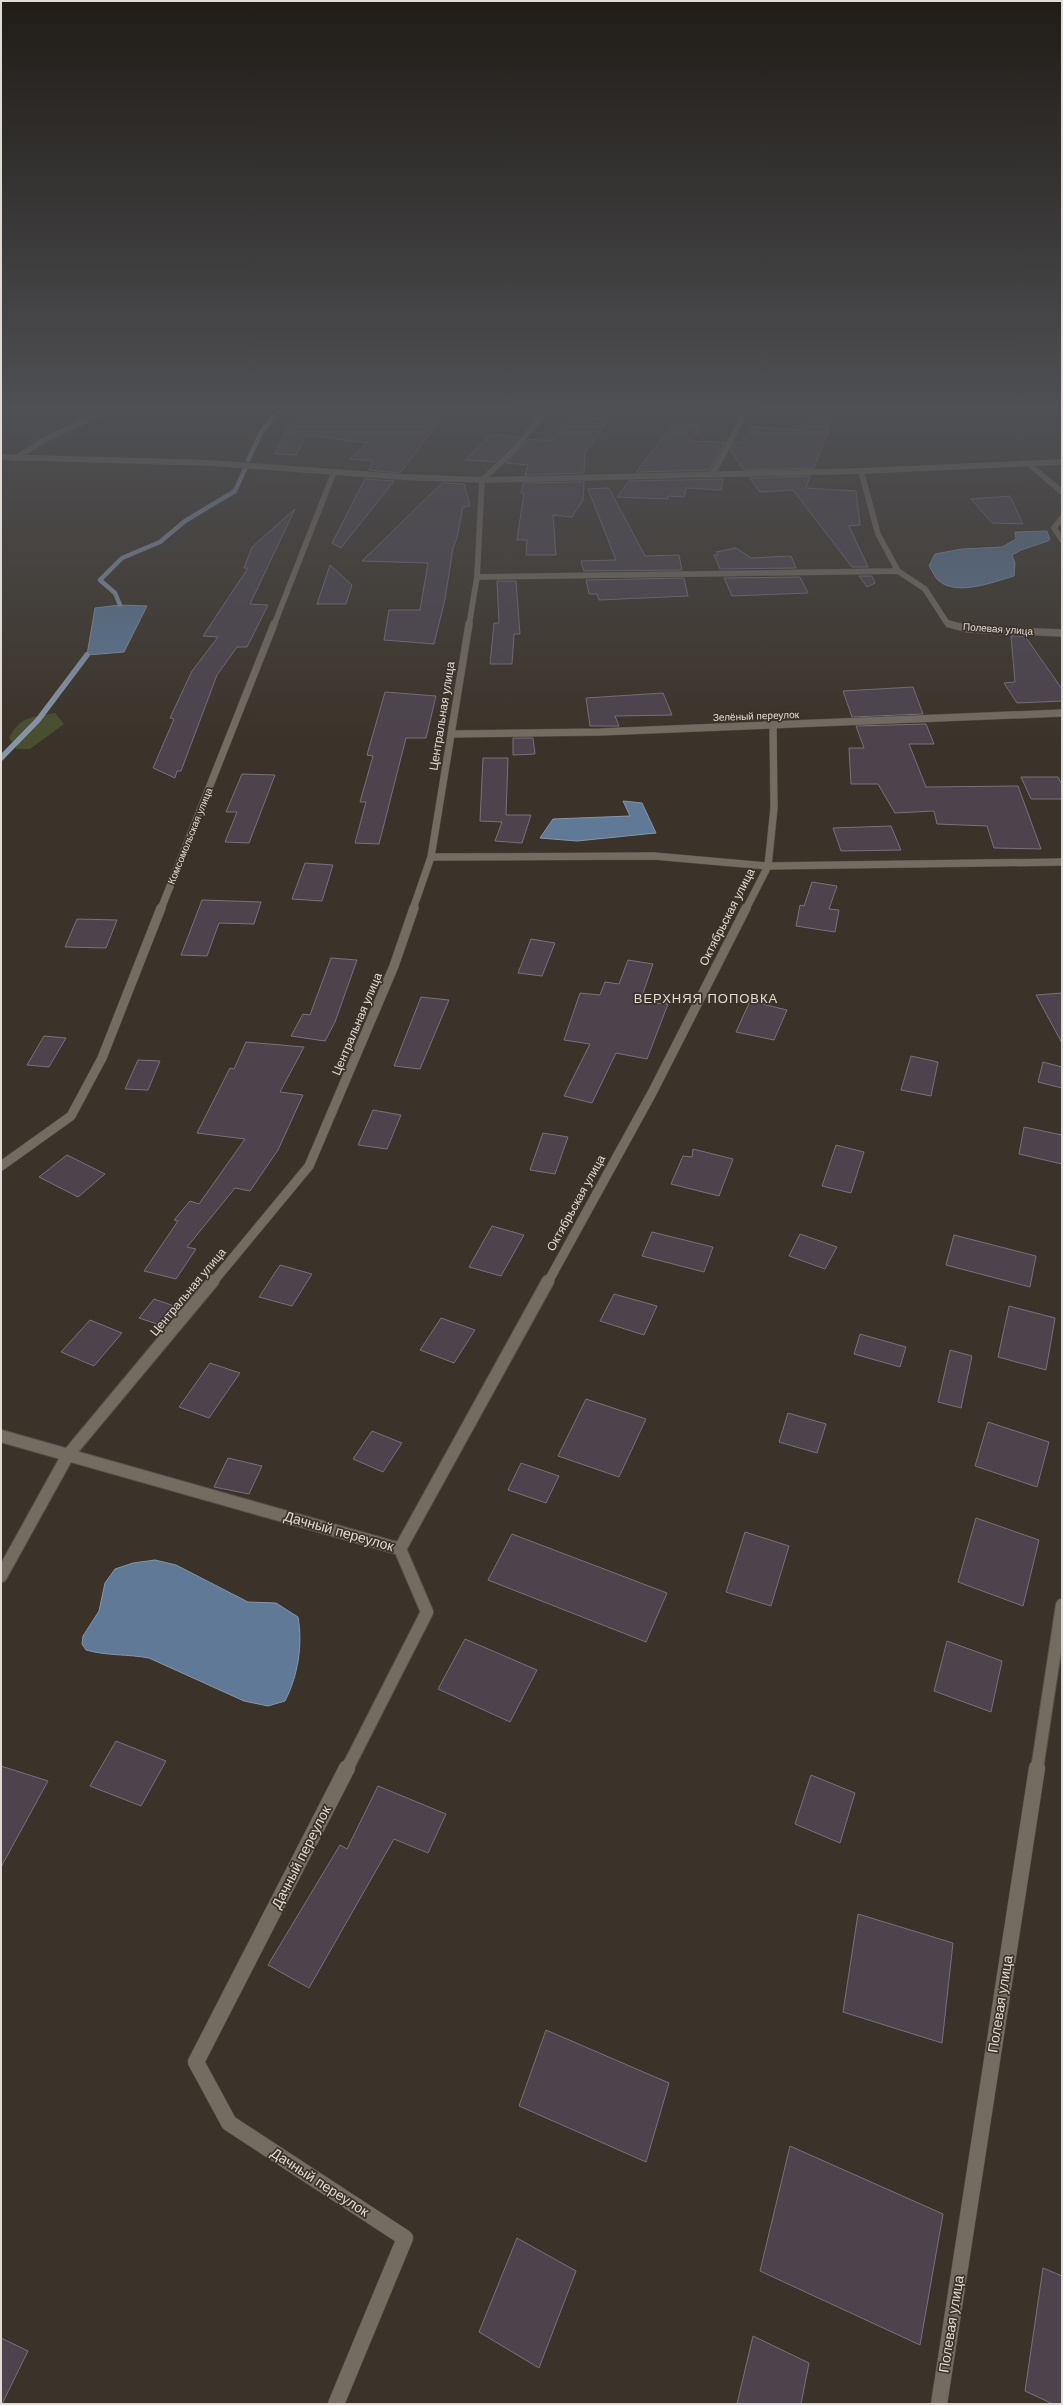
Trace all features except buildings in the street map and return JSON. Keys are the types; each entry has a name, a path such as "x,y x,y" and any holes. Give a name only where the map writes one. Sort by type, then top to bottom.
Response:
{"street":[{"name":"Комсомольская улица","path":"1,1166 72,1116 102,1058 316,518"},
{"name":"Центральная улица","path":"1,1576 68,1455 309,1166 394,966 432,857 477,577 480,518"},
{"name":"Полевая улица","path":"874,518 878,534 898,571 925,589 947,623 968,629 1062,633"},
{"path":"1062,518 1054,528 1062,540"},
{"path":"477,577 898,571"},
{"name":"Зелёный переулок","path":"451,734 600,732 1062,713"},
{"path":"768,866 774,808 773,725"},
{"path":"432,857 654,856 768,866 1062,862"},
{"name":"Октябрьская улица","path":"400,1549 652,1094 768,866"},
{"path":"1,1436 68,1455"},
{"name":"Дачный переулок","path":"68,1455 400,1549 427,1612 196,2062 229,2123 405,2238 336,2404"},
{"name":"Полевая улица","path":"939,2404 1062,1604"}],"green space":[{"path":"55,713 64,724 30,749 17,749 9,738 13,731 23,721 34,717"}],"water":[{"path":"1047,531 1050,539 1048,541 1021,550 1012,555 1015,563 1014,576 996,582 964,588 946,585 935,577 929,566 935,554 962,549 1002,547 1016,539 1015,532"},
{"path":"120,605 147,606 124,652 87,655 95,608"},
{"path":"623,801 642,803 656,833 577,841 540,838 553,819 630,816"},
{"path":"155,1560 176,1565 248,1602 276,1603 298,1617 300,1649 296,1671 285,1701 268,1706 244,1701 149,1658 86,1650 82,1644 83,1636 99,1611 105,1583 115,1569 133,1563"}],"waterway":[{"path":"120,605 115,593 100,580 122,558 160,542 190,518"},
{"path":"1,758 38,720 87,655"}],"district":[{"name":"ВЕРХНЯЯ ПОПОВКА","path":"706,998"}]}
